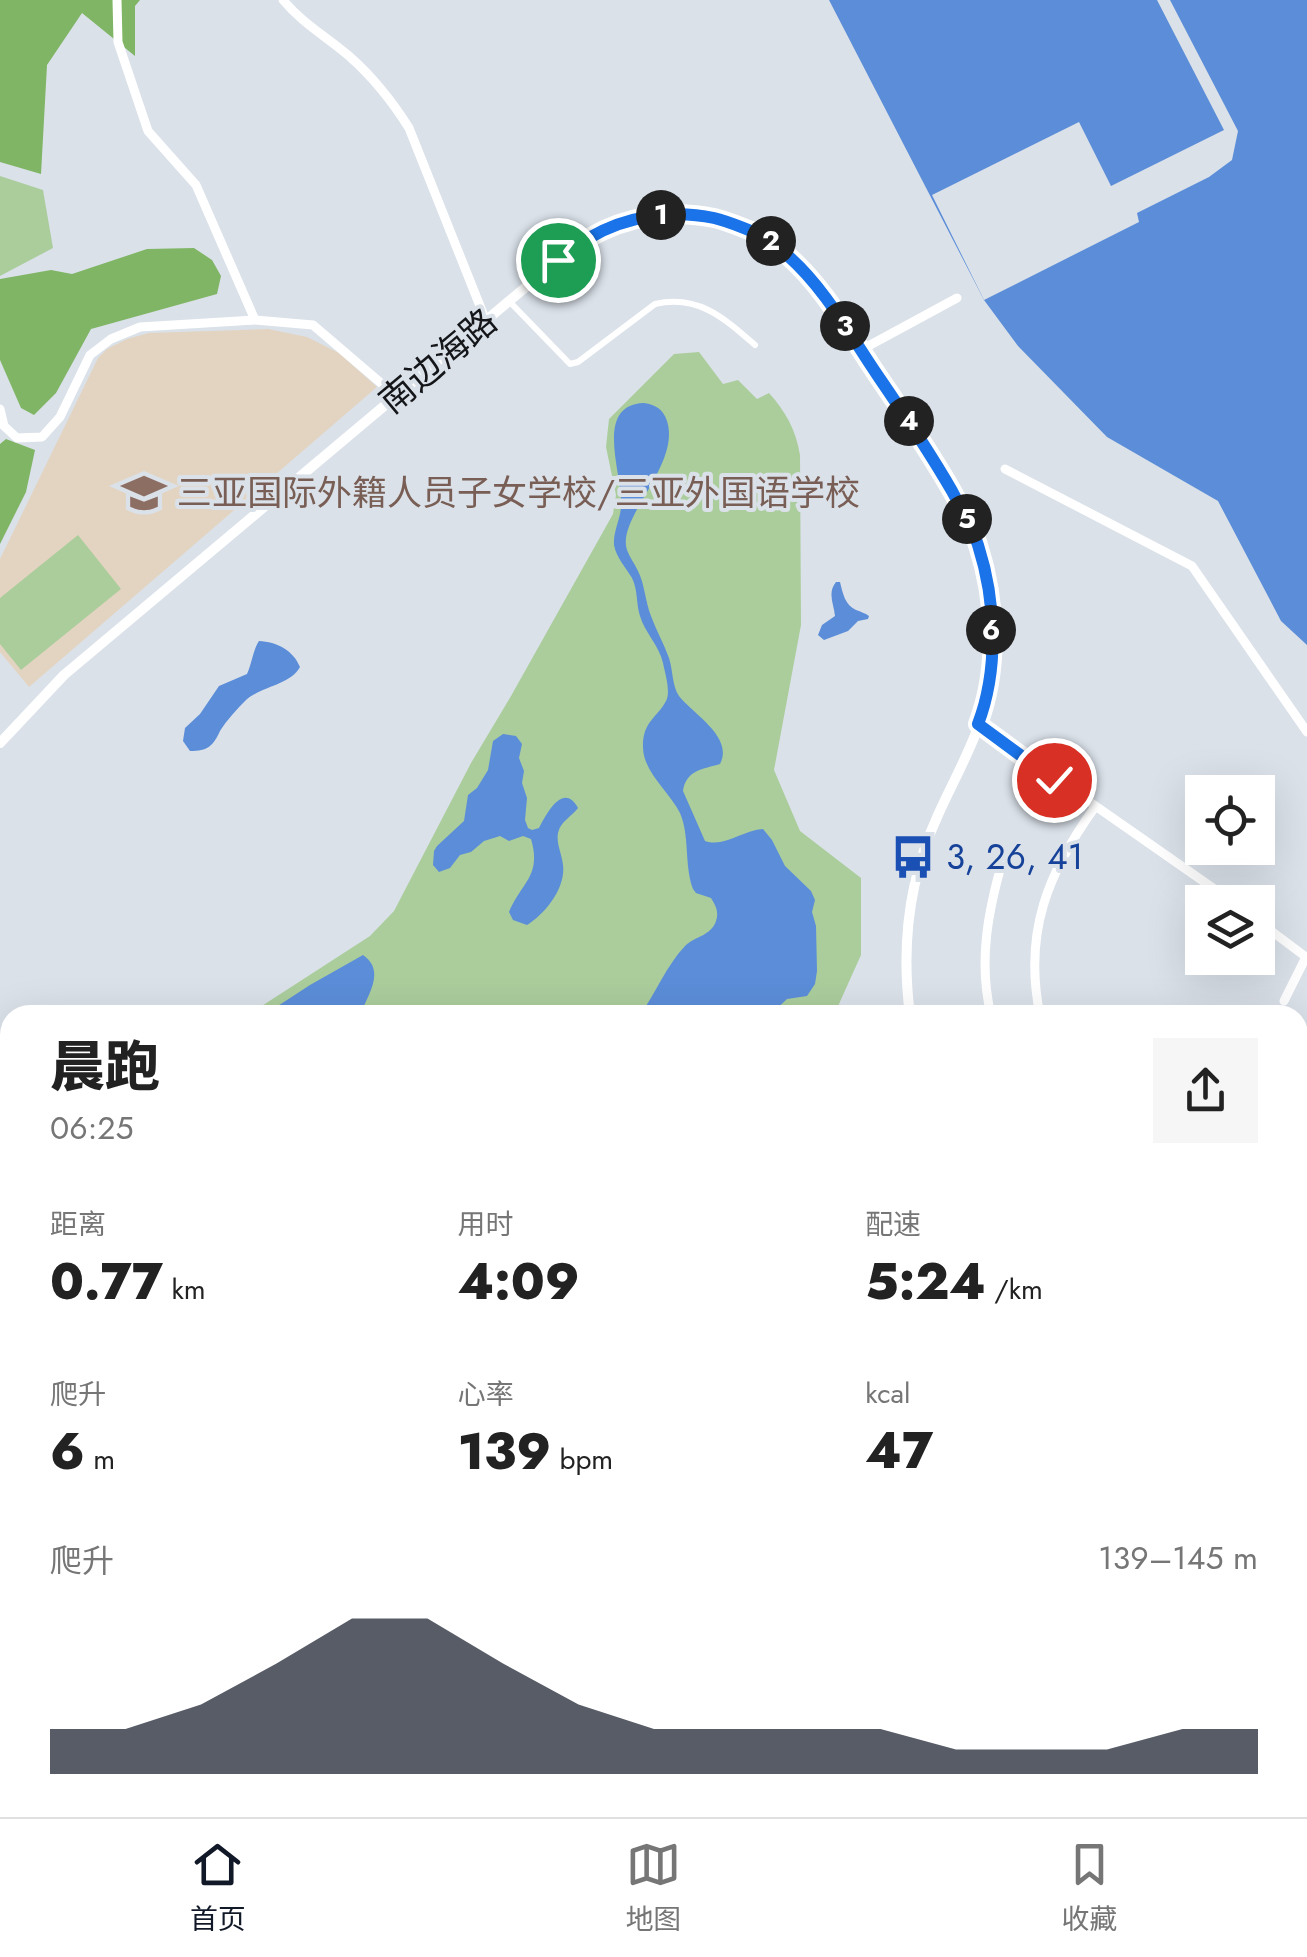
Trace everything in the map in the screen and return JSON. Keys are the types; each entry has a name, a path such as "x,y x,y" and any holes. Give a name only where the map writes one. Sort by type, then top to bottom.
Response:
{"street":[{"path":"117,0 118,42 148,131 196,185 255,320"},
{"path":"283,0 373,78 403,118 486,320"},
{"name":"南边海路","path":"0,743 64,675 587,239 644,217 694,215 717,219 770,240 802,268 939,470 978,543 992,617 991,672 984,710 968,754 922,856 910,906 905,954 909,1005"},
{"path":"861,350 956,298"},
{"path":"509,301 570,364 655,304 670,301 708,309 755,345"},
{"path":"0,409 3,430 18,438 42,436 60,418 90,355 111,339 140,327 255,320 313,325 396,396"},
{"path":"1005,469 1192,566 1307,732"},
{"path":"978,724 1208,885"},
{"path":"1038,1005 1034,951 1047,890 1095,806"},
{"path":"989,1005 985,981 988,908 1002,859"},
{"path":"1275,934 1306,957 1284,1002"}],"shaded area":[{"name":"三亚国际外籍人员子女学校/三亚外国语学校","path":"268,329 307,337 339,353 377,387 29,687 0,652 0,559 98,358 127,339 149,333"}],"green space":[{"path":"0,0 140,0 135,6 135,56 82,13 47,65 41,174 0,162"},
{"path":"0,176 43,190 53,248 0,276"},
{"path":"194,248 212,260 221,276 217,294 91,329 56,393 34,415 21,408 0,360 0,279 51,270 72,274 147,249"},
{"path":"699,352 723,384 738,380 757,399 769,393 789,422 798,446 801,625 774,770 800,831 861,878 861,955 838,1005 263,1005 370,936 394,911 471,763 613,514 616,495 606,447 609,419 674,354"},
{"path":"6,439 35,450 26,492 0,544 0,444"},
{"path":"78,535 121,589 21,670 0,644 0,598"}],"water":[{"path":"829,0 1307,0 1307,645 1281,621 1218,501 1107,437 1018,346 984,300"},
{"path":"644,403 655,406 667,421 669,438 658,473 631,523 627,550 669,658 677,692 717,735 723,754 720,764 692,775 683,791 705,841 719,842 763,829 785,866 815,900 815,984 807,996 787,999 781,1005 646,1005 678,954 710,930 717,915 711,898 693,889 680,813 644,757 645,732 666,701 668,688 661,657 640,616 634,583 614,545 621,507 615,429 619,416 628,407"},
{"path":"836,582 840,582 849,605 869,616 848,631 824,640 818,635 822,625 835,616 831,594"},
{"path":"259,641 284,648 300,667 290,678 246,700 209,747 190,751 183,741 185,728 219,686 247,674"},
{"path":"503,734 516,736 522,744 519,758 524,771 528,828 539,828 561,799 567,798 578,808 558,833 563,874 558,891 527,925 513,920 509,912 532,871 531,839 523,836 509,841 500,836 460,855 450,868 439,872 433,865 437,846 464,821 468,795 488,770 493,741"},
{"path":"363,955 373,968 371,991 365,1005 279,1005"}],"pier":[{"path":"1157,0 1170,0 1238,131 1232,160 1209,177 1137,213 1139,222 984,300 932,195 1079,122 1111,186 1224,130"}],"place":[{"name":"三亚国际外籍人员子女学校/三亚外国语学校","path":"144,493"},
{"name":"3, 26, 41","path":"913,857"}],"route":[{"path":"558,260 587,239 618,224 660,215 694,215 717,219 770,240 802,268 903,412 978,543 992,617 991,672 978,724 1054,780"}]}
